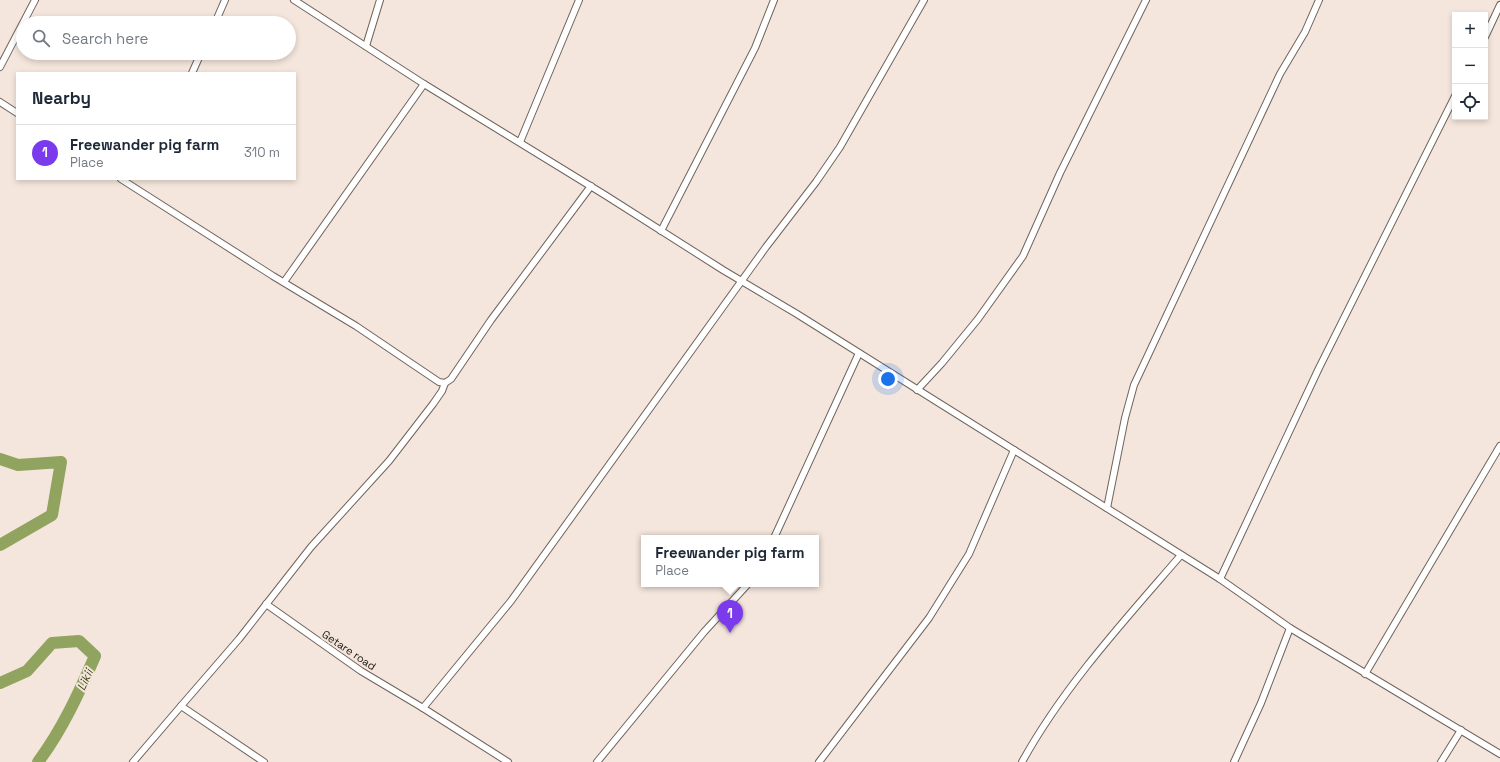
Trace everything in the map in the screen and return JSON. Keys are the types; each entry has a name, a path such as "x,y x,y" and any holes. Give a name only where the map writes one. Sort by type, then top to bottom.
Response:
{"street":[{"path":"26,16 34,0"},
{"path":"218,16 225,0"},
{"path":"294,0 424,84 591,186 1107,508 1220,580 1290,628 1329,650 1365,674 1500,754"},
{"path":"366,46 380,0"},
{"path":"520,142 580,0"},
{"path":"661,231 755,48 774,0"},
{"path":"423,708 511,601 587,493 743,281 766,247 816,182 840,147 924,0"},
{"path":"916,390 942,363 978,319 1023,256 1060,173 1146,0"},
{"path":"1107,508 1125,418 1134,385 1280,74 1301,39 1319,0"},
{"path":"1488,31 1500,5"},
{"path":"0,67 16,35"},
{"path":"192,72 198,60"},
{"path":"284,282 424,84"},
{"path":"0,102 16,112"},
{"path":"1220,580 1319,368 1452,102"},
{"path":"123,180 356,326 439,382 445,383"},
{"path":"134,762 266,604 311,547 389,461 414,426 433,404 442,391 445,383 451,379 460,367 491,320 591,186"},
{"path":"775,535 859,353"},
{"path":"1365,674 1500,446"},
{"path":"819,762 929,618 969,554 1014,450"},
{"path":"1022,762 1051,715 1105,644 1181,555"},
{"path":"598,762 704,632 745,587"},
{"name":"Getare road","path":"266,604 361,671 508,762"},
{"path":"1234,762 1264,696 1290,628"},
{"path":"181,706 264,762"},
{"path":"1441,762 1460,730"}],"waterway":[{"name":"Likii","path":"0,459 18,465 61,462 52,515 0,545"},
{"name":"Likii","path":"0,683 27,671 52,643 79,641 95,656 62,724 47,750 38,762"}],"place":[{"name":"Freewander pig farm","path":"730,633"}]}
